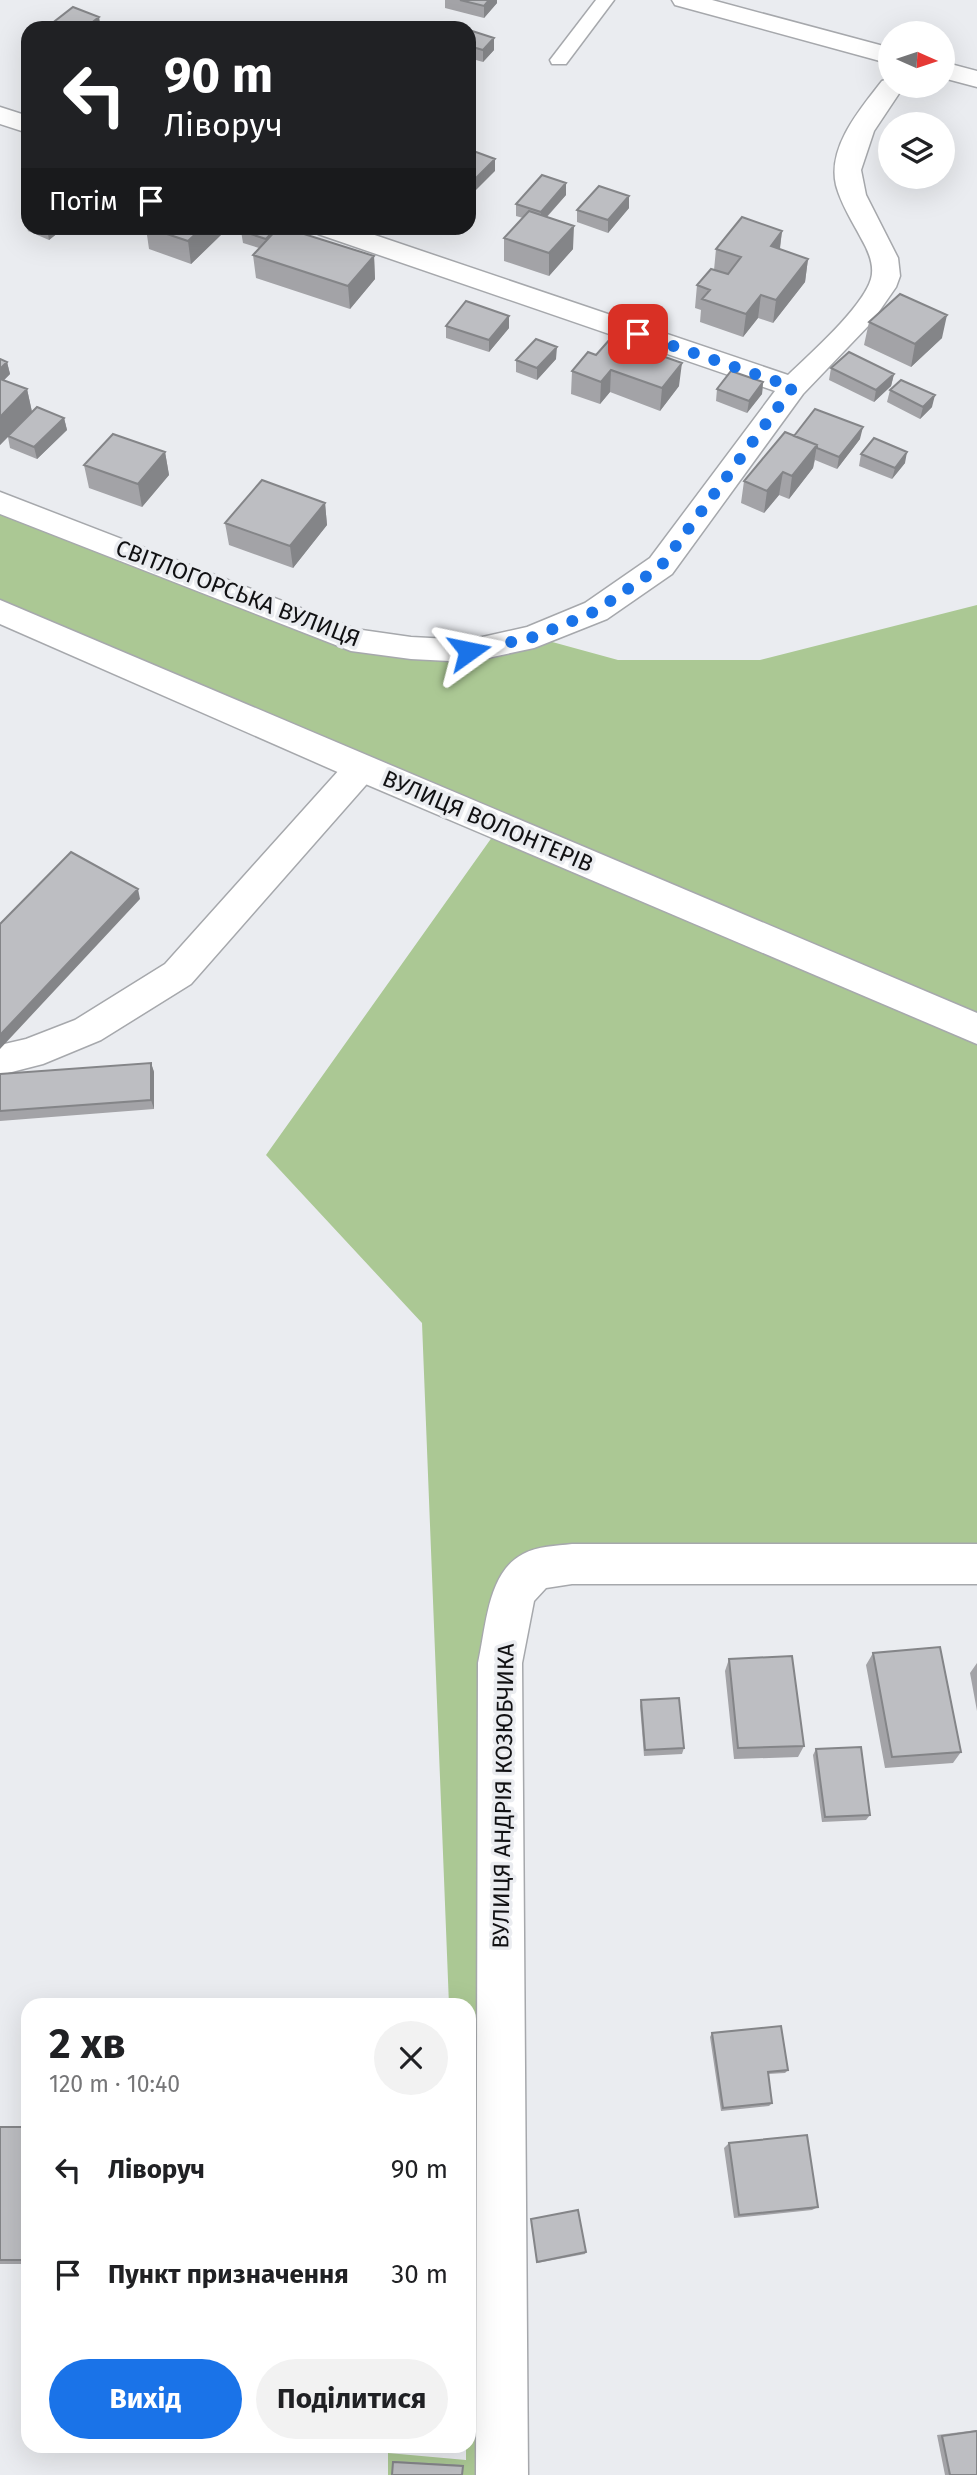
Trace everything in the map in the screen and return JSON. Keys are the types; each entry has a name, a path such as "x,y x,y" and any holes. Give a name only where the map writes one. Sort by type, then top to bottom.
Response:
{"street":[{"path":"684,0 878,52"},
{"path":"956,73 977,79"},
{"name":"СВІТЛОГОРСЬКА ВУЛИЦЯ","path":"0,502 351,640 411,648 469,651 534,637 596,611 661,566 793,387 876,298 886,278 883,253 848,180 852,149 871,112 882,98"},
{"path":"0,115 21,122"},
{"path":"348,235 793,387"},
{"name":"ВУЛИЦЯ ВОЛОНТЕРІВ","path":"0,611 361,768 977,1029"},
{"path":"0,1059 30,1053 88,1030 178,974 361,768"},
{"name":"ВУЛИЦЯ АНДРІЯ КОЗЮБЧИКА","path":"502,2475 500,1663 514,1591 535,1569 572,1564 977,1564"}],"lane":[{"path":"559,60 605,0"}],"green space":[{"path":"0,502 351,640 411,648 534,637 618,660 760,660 977,605 977,1564 572,1564 515,1591 502,2475 388,2475 388,2453 466,2460 466,2453 476,2453 476,1998 449,1998 422,1323 266,1155 500,826 0,611"}],"building":[{"path":"460,0 489,0 484,6"},
{"path":"73,7 99,17 94,21 55,21"},
{"path":"476,32 494,38 483,50 476,48"},
{"path":"476,152 495,159 476,178"},
{"path":"542,175 566,183 541,212 516,204"},
{"path":"599,186 629,196 608,220 577,210"},
{"path":"529,211 574,226 549,253 504,238"},
{"path":"742,217 782,231 771,246 808,259 776,300 761,295 746,314 702,299 710,290 697,285 711,269 728,274 741,257 716,249"},
{"path":"170,235 194,235 188,241"},
{"path":"254,235 270,235 266,239"},
{"path":"272,235 307,235 374,256 348,286 253,255"},
{"path":"900,294 947,315 915,344 869,322"},
{"path":"466,301 509,316 489,340 446,326"},
{"path":"611,338 682,363 662,388 611,370 601,382 572,371 588,352 596,355"},
{"path":"536,339 557,347 537,368 516,360"},
{"path":"849,352 894,374 876,390 831,368"},
{"path":"0,359 7,362 0,369"},
{"path":"731,371 763,382 749,401 717,389"},
{"path":"0,379 27,389 0,417"},
{"path":"901,380 935,395 923,407 890,390"},
{"path":"37,407 64,418 34,447 8,436"},
{"path":"815,409 863,427 839,457 794,436"},
{"path":"785,432 817,445 792,476 783,472 767,491 744,481"},
{"path":"113,434 165,452 138,484 84,465"},
{"path":"874,438 907,452 895,468 861,454"},
{"path":"262,480 325,503 290,546 225,523"},
{"path":"71,852 138,889 0,1035 0,924"},
{"path":"151,1063 151,1100 0,1111 0,1074"},
{"path":"940,1647 961,1752 892,1757 873,1653"},
{"path":"792,1656 804,1746 738,1748 729,1659"},
{"path":"679,1698 684,1748 645,1750 641,1700"},
{"path":"861,1747 870,1815 825,1817 816,1749"},
{"path":"781,2026 788,2070 768,2072 772,2103 723,2108 712,2033"},
{"path":"0,2127 21,2127 21,2260 0,2260"},
{"path":"807,2135 818,2207 739,2215 729,2143"},
{"path":"578,2210 586,2252 537,2262 531,2219"},
{"path":"977,2431 977,2475 950,2475 942,2436"},
{"path":"393,2462 463,2466 462,2475 392,2475"}],"route":[{"path":"469,651 534,637 596,611 661,566 793,387 638,334"}]}
